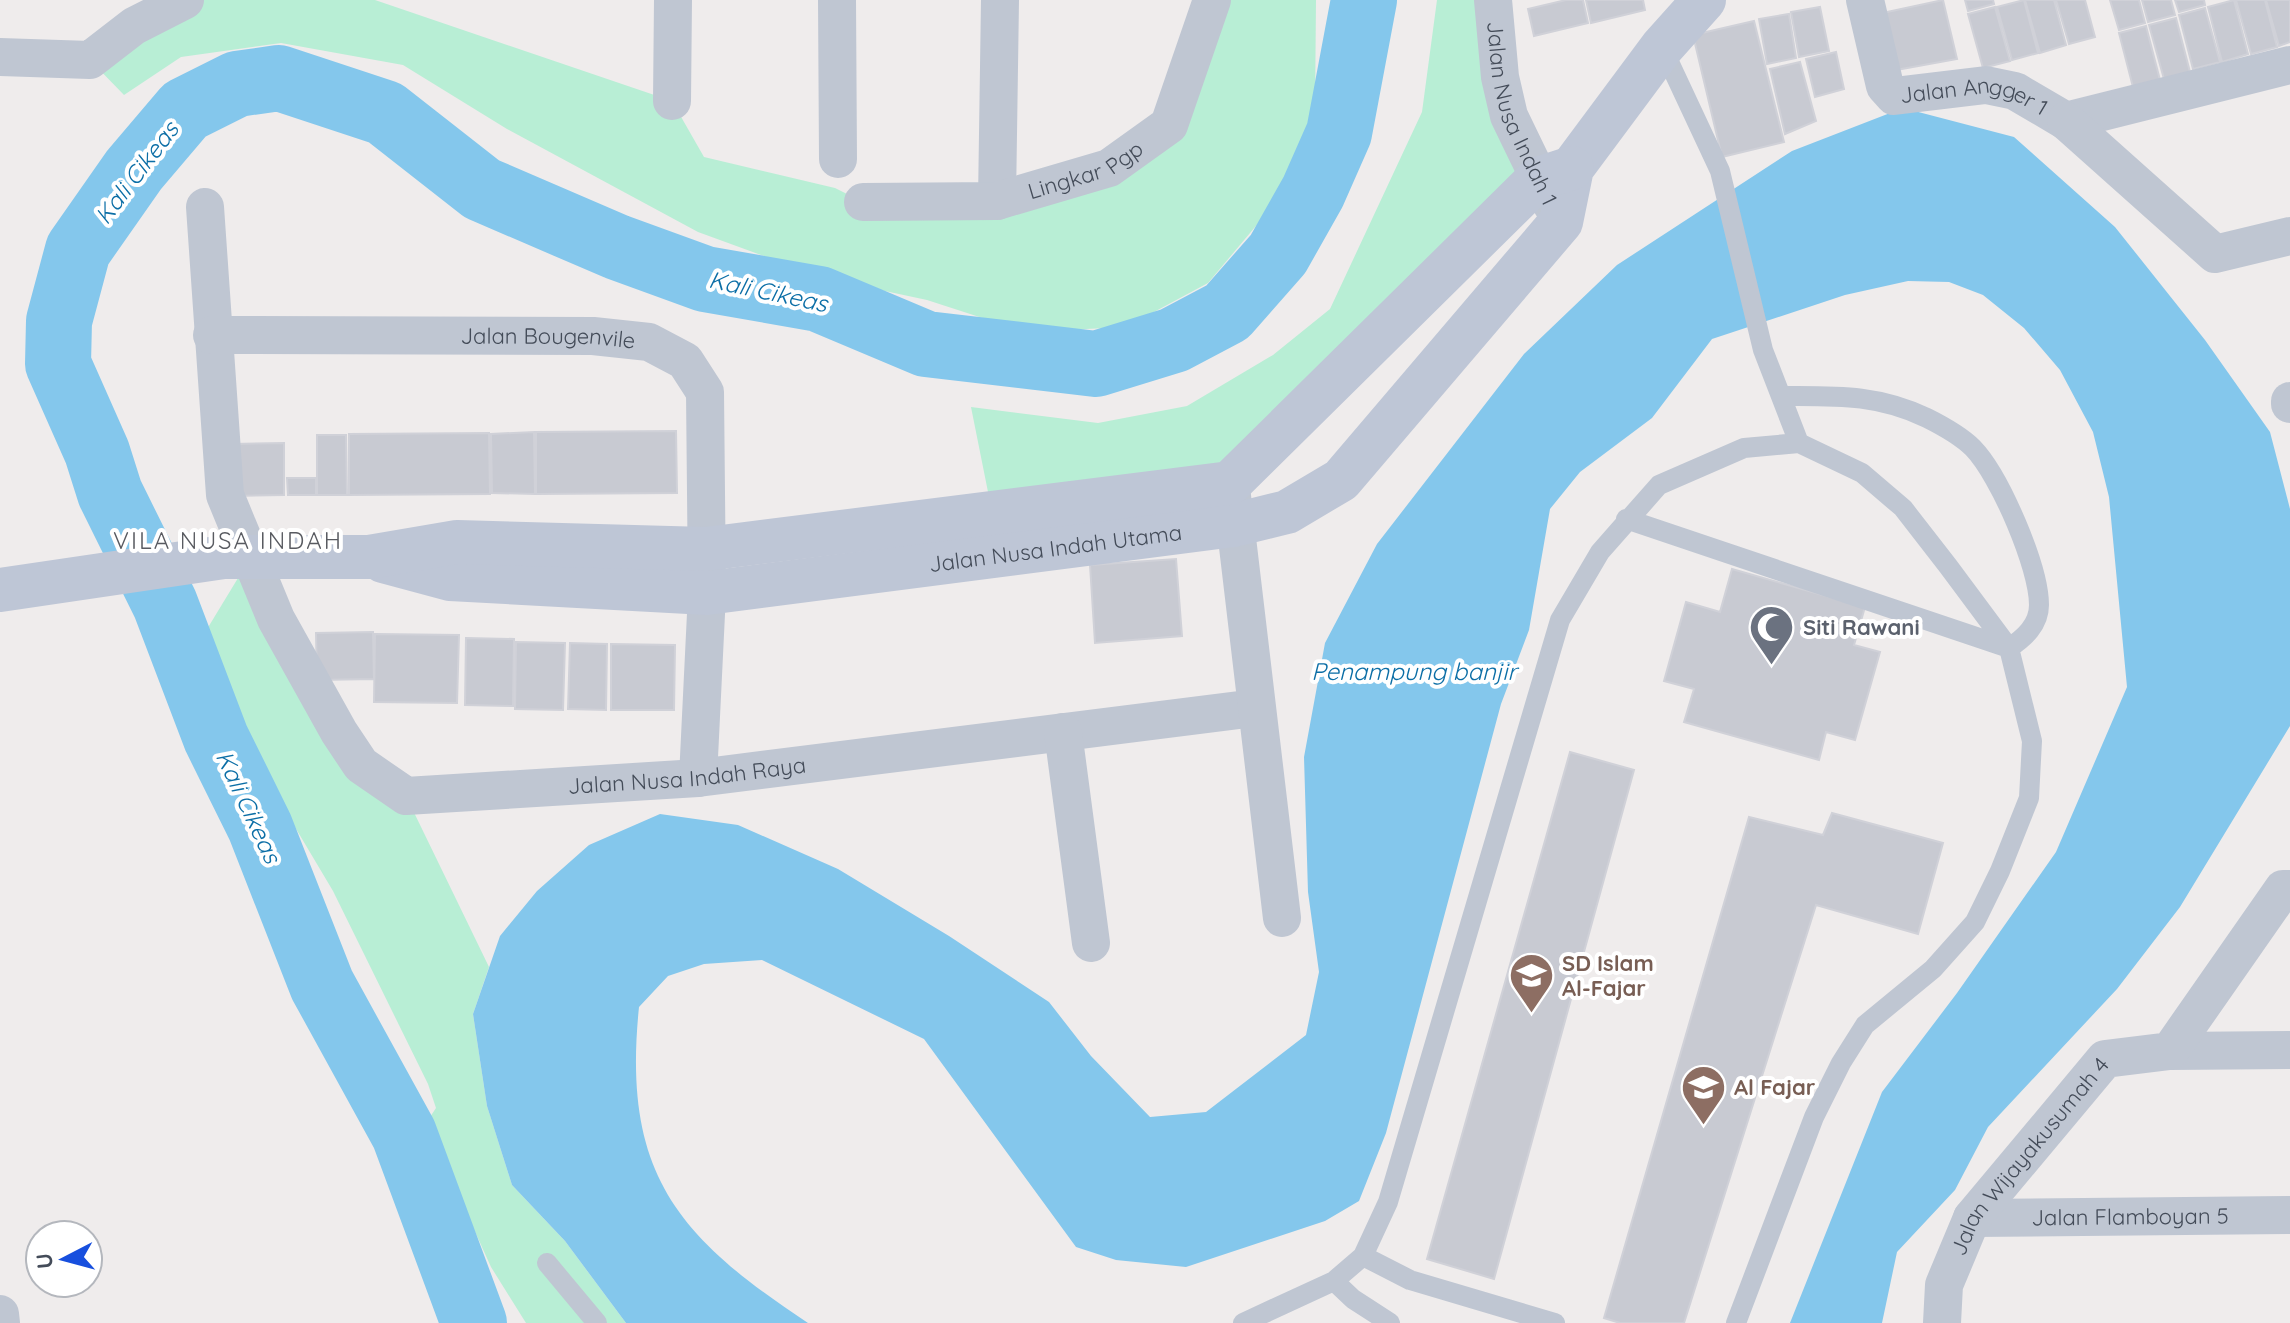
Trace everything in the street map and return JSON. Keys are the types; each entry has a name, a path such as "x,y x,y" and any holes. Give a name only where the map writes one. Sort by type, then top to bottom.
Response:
{"street":[{"path":"0,57 90,60 134,26 185,0"},
{"path":"672,101 673,0"},
{"path":"837,0 838,159"},
{"path":"997,201 1000,0"},
{"name":"Lingkar Pgp","path":"863,202 997,201 1109,168 1169,125 1212,0"},
{"name":"Jalan Nusa Indah 1","path":"1493,0 1500,77 1509,116 1555,174"},
{"name":"Jalan Nusa Indah Utama","path":"369,557 450,579 707,593 1232,504 1555,174 1701,0"},
{"name":"Jalan Angger 1","path":"1865,0 1885,86 1894,96 1986,85 2015,91 2066,121 2290,65"},
{"path":"2066,121 2215,254 2290,236"},
{"name":"Jalan Nusa Indah Utama","path":"0,590 238,556 369,557 457,542 706,549 1232,504 1287,512 1341,480 1561,222 1555,174"},
{"path":"205,207 225,495 238,556"},
{"name":"Jalan Bougenvile","path":"212,335 593,336 649,342 685,361 705,392 707,593 698,778"},
{"path":"1232,504 1282,918"},
{"name":"Jalan Nusa Indah Raya","path":"238,556 361,765 406,796 698,778 1255,708"},
{"path":"1063,732 1091,943"},
{"path":"2170,1051 2287,889"},
{"name":"Jalan Wijayakusumah 4","path":"1942,1323 1944,1285 1972,1218 2105,1059 2170,1051 2290,1050"},
{"name":"Jalan Flamboyan 5","path":"1972,1218 2290,1215"},
{"path":"0,1314 1,1323"}],"lane":[{"path":"1662,47 1720,171 1763,350 1799,443"},
{"path":"1783,396 1881,399 1927,418 1973,447 2002,494 2024,541 2039,606 2025,638 2009,648"},
{"path":"1243,1323 1334,1281 1363,1256 1388,1202 1560,620 1600,552 1659,485 1710,460 1744,448 1799,443 1862,473 1903,508 2009,648 2032,741 2029,798 2000,871 1975,922 1933,969 1865,1025 1841,1063 1814,1117 1736,1323"},
{"path":"1626,519 2009,648"},
{"path":"1363,1256 1410,1280 1532,1319 1555,1323"},
{"path":"547,1263 597,1323"},
{"path":"1334,1281 1382,1321 1390,1323"}],"green space":[{"path":"185,0 375,0 672,101 704,157 835,188 863,202 997,201 1169,125 1212,0 1316,0 1315,111 1271,208 1208,283 1126,327 1026,332 927,300 824,278 698,232 507,129 403,65 281,43 181,57 124,95 90,60"},
{"path":"1437,0 1493,0 1538,179 1230,483 992,512 971,407 1098,423 1187,406 1273,355 1330,309 1422,112"},
{"path":"252,555 276,619 406,796 489,967 473,1014 487,1106 512,1185 565,1241 626,1323 526,1323 491,1267 426,1123 436,1108 428,1084 333,891 245,743 201,639"}],"water":[{"name":"Penampung banjir","path":"1903,108 2014,137 2115,227 2205,340 2270,432 2290,509 2290,726 2180,907 2117,989 1988,1127 1955,1190 1897,1252 1882,1323 1790,1323 1882,1092 1957,993 2056,852 2127,687 2109,497 2093,432 2060,370 2024,328 1983,295 1949,282 1908,281 1845,295 1712,339 1652,418 1580,472 1550,509 1529,630 1501,704 1386,1133 1359,1201 1325,1221 1186,1267 1116,1260 1076,1247 924,1039 762,960 704,964 668,976 639,1007 636,1064 640,1114 650,1157 668,1194 692,1228 724,1260 808,1323 626,1323 565,1241 512,1185 487,1106 473,1014 500,936 537,891 589,845 660,814 738,825 838,869 949,936 1049,1002 1091,1056 1150,1117 1206,1112 1306,1035 1319,972 1308,892 1304,757 1325,643 1377,544 1524,354 1617,265 1792,151"}],"building":[{"path":"1566,0 1583,0 1588,23 1534,36 1528,9"},
{"path":"1586,0 1643,0 1645,10 1591,23"},
{"path":"1943,0 1957,59 1885,72 1873,15"},
{"path":"1965,0 1993,0 1994,4 1968,11"},
{"path":"2024,0 2038,53 2012,60 1997,7"},
{"path":"2025,0 2054,0 2066,45 2040,53"},
{"path":"2056,0 2085,0 2095,37 2069,44"},
{"path":"2110,0 2139,0 2145,23 2119,30"},
{"path":"2142,0 2171,0 2175,15 2148,22"},
{"path":"2175,0 2204,0 2205,5 2179,12"},
{"path":"2234,0 2248,54 2222,62 2208,7"},
{"path":"2236,0 2265,0 2277,47 2251,54"},
{"path":"2266,0 2290,0 2290,42 2279,46"},
{"path":"1820,7 1829,51 1799,57 1791,12"},
{"path":"1995,7 2010,61 1983,68 1968,14"},
{"path":"2205,8 2220,62 2193,69 2179,15"},
{"path":"1789,14 1796,58 1767,64 1759,19"},
{"path":"2176,18 2190,72 2164,79 2149,25"},
{"path":"1754,21 1784,142 1722,157 1693,35"},
{"path":"2146,26 2160,80 2133,87 2119,33"},
{"path":"1836,52 1844,89 1815,97 1806,59"},
{"path":"1800,62 1816,121 1785,134 1770,69"},
{"path":"676,431 677,493 536,494 536,432"},
{"path":"534,432 535,494 492,493 491,434"},
{"path":"489,433 490,494 349,495 349,434"},
{"path":"317,435 346,435 347,495 317,495"},
{"path":"284,443 284,495 233,496 233,444"},
{"path":"287,478 316,478 316,495 288,495"},
{"path":"1176,559 1182,636 1095,643 1090,565"},
{"name":"Siti Rawani","path":"1732,569 1865,607 1854,645 1880,652 1855,740 1826,732 1819,760 1684,722 1694,689 1664,681 1686,602 1720,612"},
{"path":"373,632 374,679 317,680 316,633"},
{"path":"375,634 459,635 457,703 374,702"},
{"path":"466,638 514,639 513,706 465,705"},
{"path":"516,642 565,643 563,710 515,709"},
{"path":"570,643 607,644 606,710 568,709"},
{"path":"611,644 675,645 674,710 611,710"},
{"name":"SD Islam Al-Fajar","path":"1570,752 1634,770 1494,1279 1427,1259"},
{"name":"Al Fajar","path":"1832,813 1943,843 1918,934 1816,905 1684,1323 1620,1323 1604,1318 1749,817 1823,835"}],"waterway":[{"name":"Kali Cikeas","path":"474,1323 404,1134 322,985 260,827 216,738 165,604 110,493 97,452 58,364 59,321 78,250 134,170 185,110 237,84 279,78 385,113 482,189 617,247 705,279 819,299 926,344 1096,364 1174,340 1227,312 1278,254 1313,192 1339,133 1364,0"}],"place":[{"name":"Siti Rawani","path":"1772,666"},
{"name":"SD Islam Al-Fajar","path":"1531,1015"},
{"name":"Al Fajar","path":"1703,1126"}],"district":[{"name":"VILA NUSA INDAH","path":"228,541"}]}
